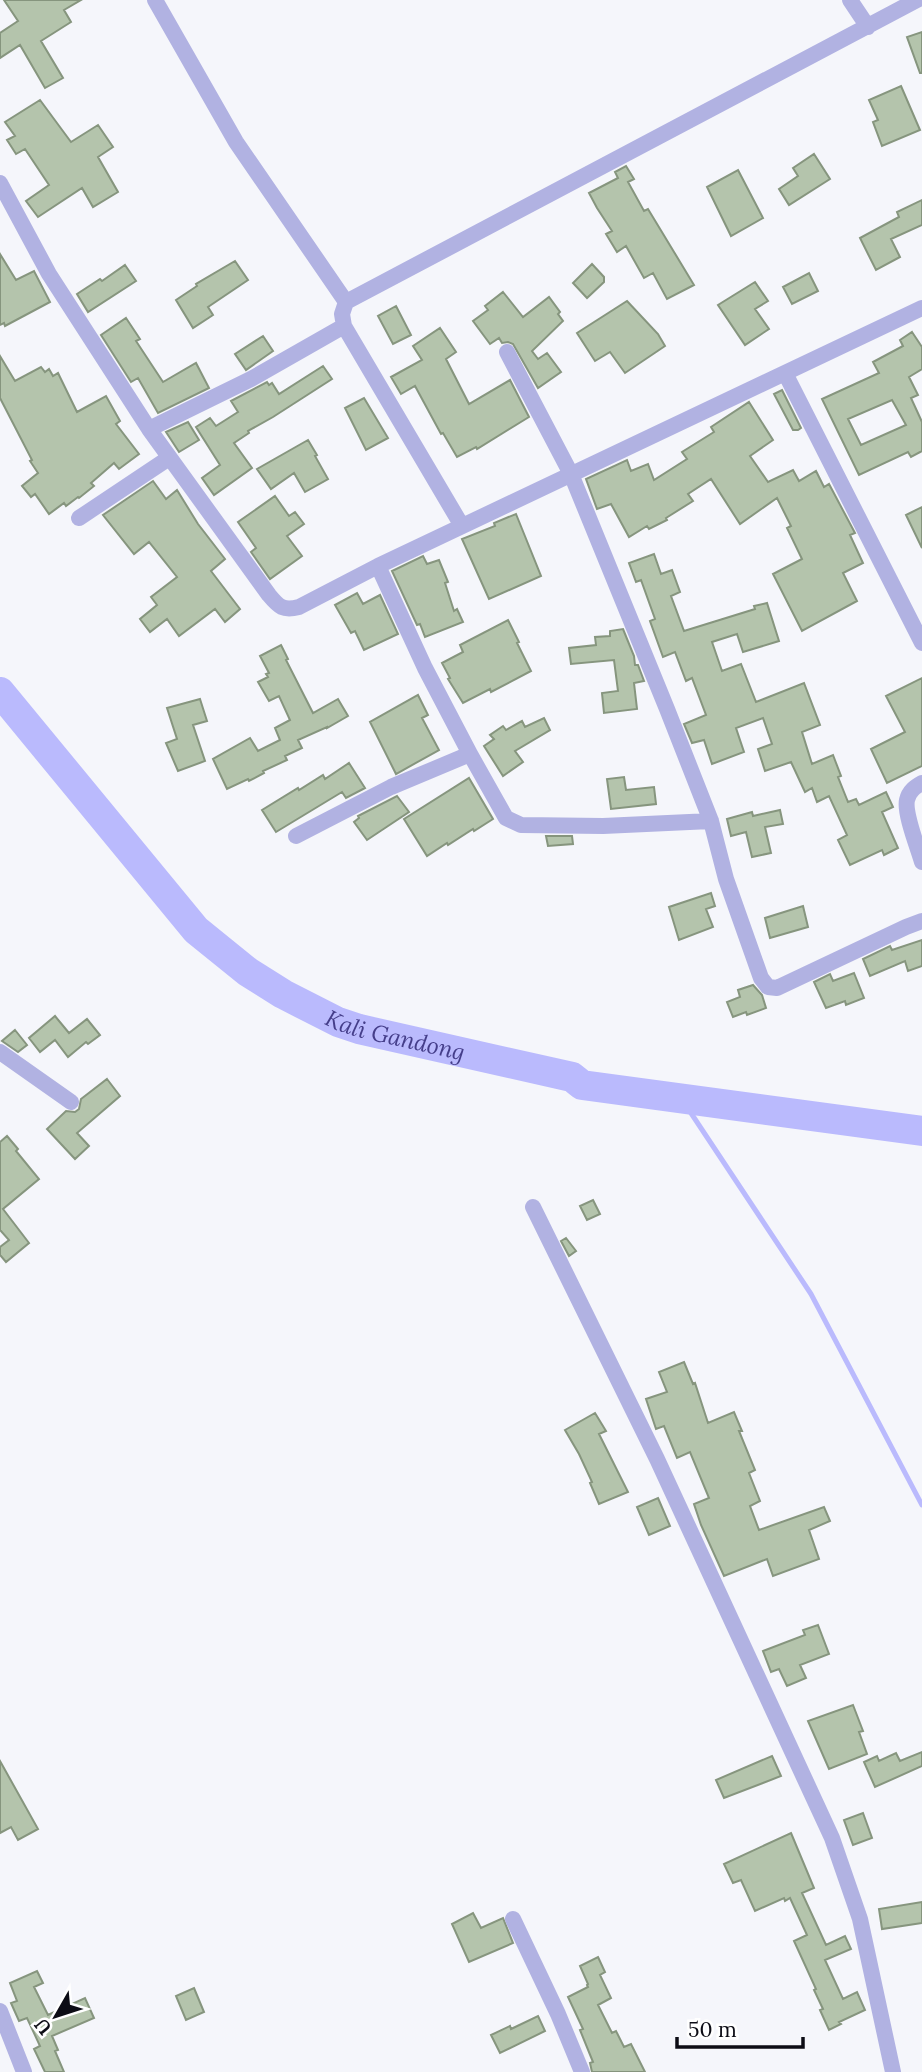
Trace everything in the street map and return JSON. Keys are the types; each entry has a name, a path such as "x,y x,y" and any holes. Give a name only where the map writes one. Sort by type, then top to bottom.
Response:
{"street":[{"path":"155,0 229,131 346,302"},
{"path":"850,0 868,27"},
{"path":"462,526 344,326 342,314 346,302 917,0"},
{"path":"0,183 49,274 149,429 274,601 291,609 922,308"},
{"path":"149,429 251,379 344,326"},
{"path":"507,352 571,474 662,696 711,821 730,891 761,978 768,987 777,988 906,926 922,921"},
{"path":"785,373 922,643"},
{"path":"79,518 169,458"},
{"path":"378,566 425,668 506,818 521,825 603,826 711,821"},
{"path":"296,836 391,787 470,754"},
{"path":"922,783 912,789 907,801 922,862"},
{"path":"0,1052 71,1102"},
{"path":"533,1207 657,1459 832,1838 860,1919 893,2072"},
{"path":"513,1919 582,2072"},
{"path":"0,2011 23,2072"}],"building":[{"path":"4,0 81,0 64,10 71,22 41,41 63,78 45,88 20,45 0,58 0,33 18,21"},
{"path":"922,32 922,73 920,73 907,37"},
{"path":"901,86 920,130 882,146 873,122 878,120 869,100"},
{"path":"40,100 71,142 98,125 113,147 98,157 118,192 93,207 82,188 38,217 26,201 49,185 25,149 16,154 7,140 15,136 5,122"},
{"path":"814,154 830,179 789,205 779,189 798,176 793,168"},
{"path":"626,166 634,179 628,182 644,211 648,209 694,285 667,299 653,273 644,278 626,246 617,252 606,234 612,231 589,193 618,178 615,172"},
{"path":"738,170 763,218 731,236 707,187"},
{"path":"922,200 922,225 891,239 900,257 876,270 860,238 899,217 897,212"},
{"path":"0,254 16,280 34,271 50,302 5,326 4,323 0,325"},
{"path":"235,261 248,280 208,307 213,315 193,328 176,300 197,286 196,284"},
{"path":"592,264 604,277 604,282 587,298 573,283"},
{"path":"125,265 136,281 88,312 77,294"},
{"path":"809,273 818,291 792,304 783,287"},
{"path":"755,282 768,301 755,309 769,329 745,345 718,305"},
{"path":"503,292 523,317 549,297 560,312 558,314 563,321 532,351 538,359 547,353 561,372 538,388 513,344 502,343 499,338 490,344 473,321 488,310 485,306"},
{"path":"627,301 658,334 665,346 625,373 610,352 595,361 577,333"},
{"path":"396,306 411,335 393,344 378,316"},
{"path":"126,318 140,339 136,341 163,382 196,363 209,388 158,413 138,378 131,382 101,335"},
{"path":"440,328 456,352 446,359 469,404 510,380 529,417 477,449 476,447 457,457 415,386 401,394 391,377 422,360 413,346"},
{"path":"912,332 922,347 922,369 909,377 918,395 911,398 922,422 922,451 911,457 908,452 859,475 822,399 879,373 873,362 903,346 900,340","holes":["892,400 906,425 861,445 848,419"]},
{"path":"263,336 273,351 246,370 235,354"},
{"path":"0,356 15,381 41,367 45,372 49,369 53,376 58,373 77,412 106,396 120,421 116,424 139,454 119,469 114,463 91,483 94,486 79,498 66,506 64,503 49,514 35,494 31,497 22,486 38,473 0,398"},
{"path":"323,366 332,379 248,431 249,433 234,443 252,468 214,495 202,478 220,465 196,427 210,418 216,426 238,412 231,401 267,382 269,385 272,383 279,394"},
{"path":"782,390 801,428 798,430 793,430 774,394"},
{"path":"364,398 388,438 366,450 345,408"},
{"path":"749,402 773,440 750,456 768,482 793,470 799,481 816,471 824,487 829,484 855,533 850,535 863,563 843,573 857,601 802,631 773,574 802,559 787,528 791,526 777,498 740,524 711,479 688,494 693,501 666,518 667,520 649,529 647,526 629,537 611,504 597,509 586,479 627,460 631,471 648,464 654,480 687,459 682,452 714,432 711,427"},
{"path":"188,422 199,440 179,452 166,432"},
{"path":"308,440 328,479 305,492 294,473 271,489 257,469"},
{"path":"153,481 166,499 177,490 198,524 225,559 211,571 240,609 225,622 215,609 179,636 167,619 150,632 140,619 157,605 151,597 177,577 149,542 134,554 103,515"},
{"path":"275,496 289,516 295,512 304,524 287,536 302,556 270,579 251,552 256,548 238,522"},
{"path":"922,507 922,548 906,515"},
{"path":"516,514 541,576 489,599 462,539"},
{"path":"654,554 661,574 672,570 680,592 671,596 684,631 767,603 779,641 743,652 737,634 712,642 722,671 741,664 756,702 804,683 820,725 802,732 812,764 833,755 848,802 856,799 859,805 886,792 893,807 882,812 898,848 884,855 882,850 850,865 838,840 847,835 829,796 817,802 812,788 805,792 791,762 765,771 758,749 772,744 763,718 736,728 744,752 712,764 704,740 692,743 684,724 706,715 692,678 686,681 675,652 663,657 650,621 655,619 641,580 636,582 629,563"},
{"path":"423,556 427,564 439,560 448,582 445,583 454,611 457,609 463,622 425,637 392,571"},
{"path":"357,593 363,604 380,595 398,634 364,650 355,631 351,633 335,605"},
{"path":"508,620 531,671 463,703 448,679 450,678 442,663 463,652 460,645"},
{"path":"623,629 635,665 638,665 644,681 634,683 637,709 604,713 602,693 618,691 614,660 571,664 569,648 596,645 595,637 610,636 610,631"},
{"path":"281,645 313,713 338,699 348,716 298,740 302,748 285,756 287,760 249,781 248,779 227,789 213,759 250,738 258,751 280,740 275,728 290,720 279,696 269,701 258,682 268,677 266,674 269,673 260,656"},
{"path":"922,678 922,766 887,783 871,749 905,732 886,696"},
{"path":"418,695 428,715 422,718 439,750 396,774 370,722"},
{"path":"200,699 207,721 193,725 205,761 178,771 166,743 177,739 167,708"},
{"path":"544,718 550,730 515,751 523,762 503,776 484,746 494,739 490,735 503,726 506,730 522,721 525,727"},
{"path":"349,763 365,788 346,798 342,792 276,832 262,810 323,775 325,779"},
{"path":"624,777 626,790 654,787 656,804 611,809 607,779"},
{"path":"469,778 493,819 427,856 404,819"},
{"path":"397,796 409,812 367,840 354,822 358,816"},
{"path":"780,810 783,824 765,827 771,853 752,857 746,832 731,836 727,819 752,812 753,816"},
{"path":"546,836 572,836 573,844 548,846"},
{"path":"711,893 715,906 706,909 713,927 679,940 669,907"},
{"path":"803,906 808,927 770,938 765,918"},
{"path":"922,940 922,966 908,971 905,961 870,976 863,959 890,946 892,950"},
{"path":"854,973 864,998 846,1005 845,1001 826,1008 814,982 830,974 833,981"},
{"path":"753,985 762,995 766,1008 733,1017 727,1002 740,997 738,990"},
{"path":"55,1016 69,1033 87,1019 100,1035 88,1044 86,1042 68,1057 55,1040 40,1052 29,1038"},
{"path":"15,1030 27,1045 18,1052 2,1041"},
{"path":"107,1079 120,1096 77,1133 89,1146 75,1159 47,1129 66,1111 75,1112 79,1109 81,1099"},
{"path":"7,1136 39,1179 3,1209 29,1243 6,1262 0,1255 0,1247 9,1240 0,1230 0,1142"},
{"path":"593,1200 600,1214 587,1220 580,1206"},
{"path":"566,1238 576,1251 569,1256 561,1241"},
{"path":"684,1362 693,1384 695,1383 708,1423 734,1412 755,1470 749,1473 760,1501 750,1506 759,1530 824,1507 830,1521 809,1530 819,1559 773,1576 767,1559 724,1576 694,1504 709,1498 690,1452 677,1458 664,1426 656,1429 646,1399 667,1392 659,1372"},
{"path":"595,1413 606,1431 599,1434 628,1492 599,1504 590,1483 592,1482 565,1430"},
{"path":"658,1498 670,1526 649,1535 637,1507"},
{"path":"818,1625 829,1654 800,1665 806,1678 787,1686 779,1669 771,1672 763,1651 805,1635 803,1630"},
{"path":"853,1705 863,1731 859,1732 867,1754 829,1769 808,1721"},
{"path":"922,1752 922,1766 875,1787 864,1762 877,1756 879,1761 896,1753 900,1761"},
{"path":"772,1756 781,1776 724,1798 716,1780"},
{"path":"0,1761 38,1829 18,1840 11,1827 0,1833"},
{"path":"863,1813 872,1838 853,1845 844,1820"},
{"path":"791,1833 814,1888 802,1893 826,1945 845,1936 851,1949 825,1960 843,1999 857,1992 865,2010 839,2022 841,2024 829,2030 820,2010 823,2009 814,1990 816,1989 794,1941 807,1935 790,1898 755,1911 741,1880 733,1883 724,1864"},
{"path":"922,1902 922,1923 882,1929 879,1909"},
{"path":"473,1913 481,1928 503,1918 513,1943 469,1962 452,1924"},
{"path":"598,1957 605,1972 600,1975 611,1998 598,2005 612,2033 616,2031 624,2047 631,2044 645,2072 592,2072 590,2063 593,2062 580,2030 583,2029 568,1997 588,1987 580,1966"},
{"path":"37,1971 43,1983 34,1987 48,2015 85,1998 94,2018 52,2036 64,2072 45,2072 34,2049 40,2046 27,2018 19,2021 11,2003 17,2001 10,1983"},
{"path":"194,1988 204,2012 186,2020 176,1996"},
{"path":"538,2016 545,2031 500,2053 491,2035"}],"waterway":[{"name":"Kali Gandong","path":"0,692 196,930 248,972 283,994 338,1022 572,1077 582,1085 922,1131"},
{"path":"681,1098 811,1294 922,1505"}]}
